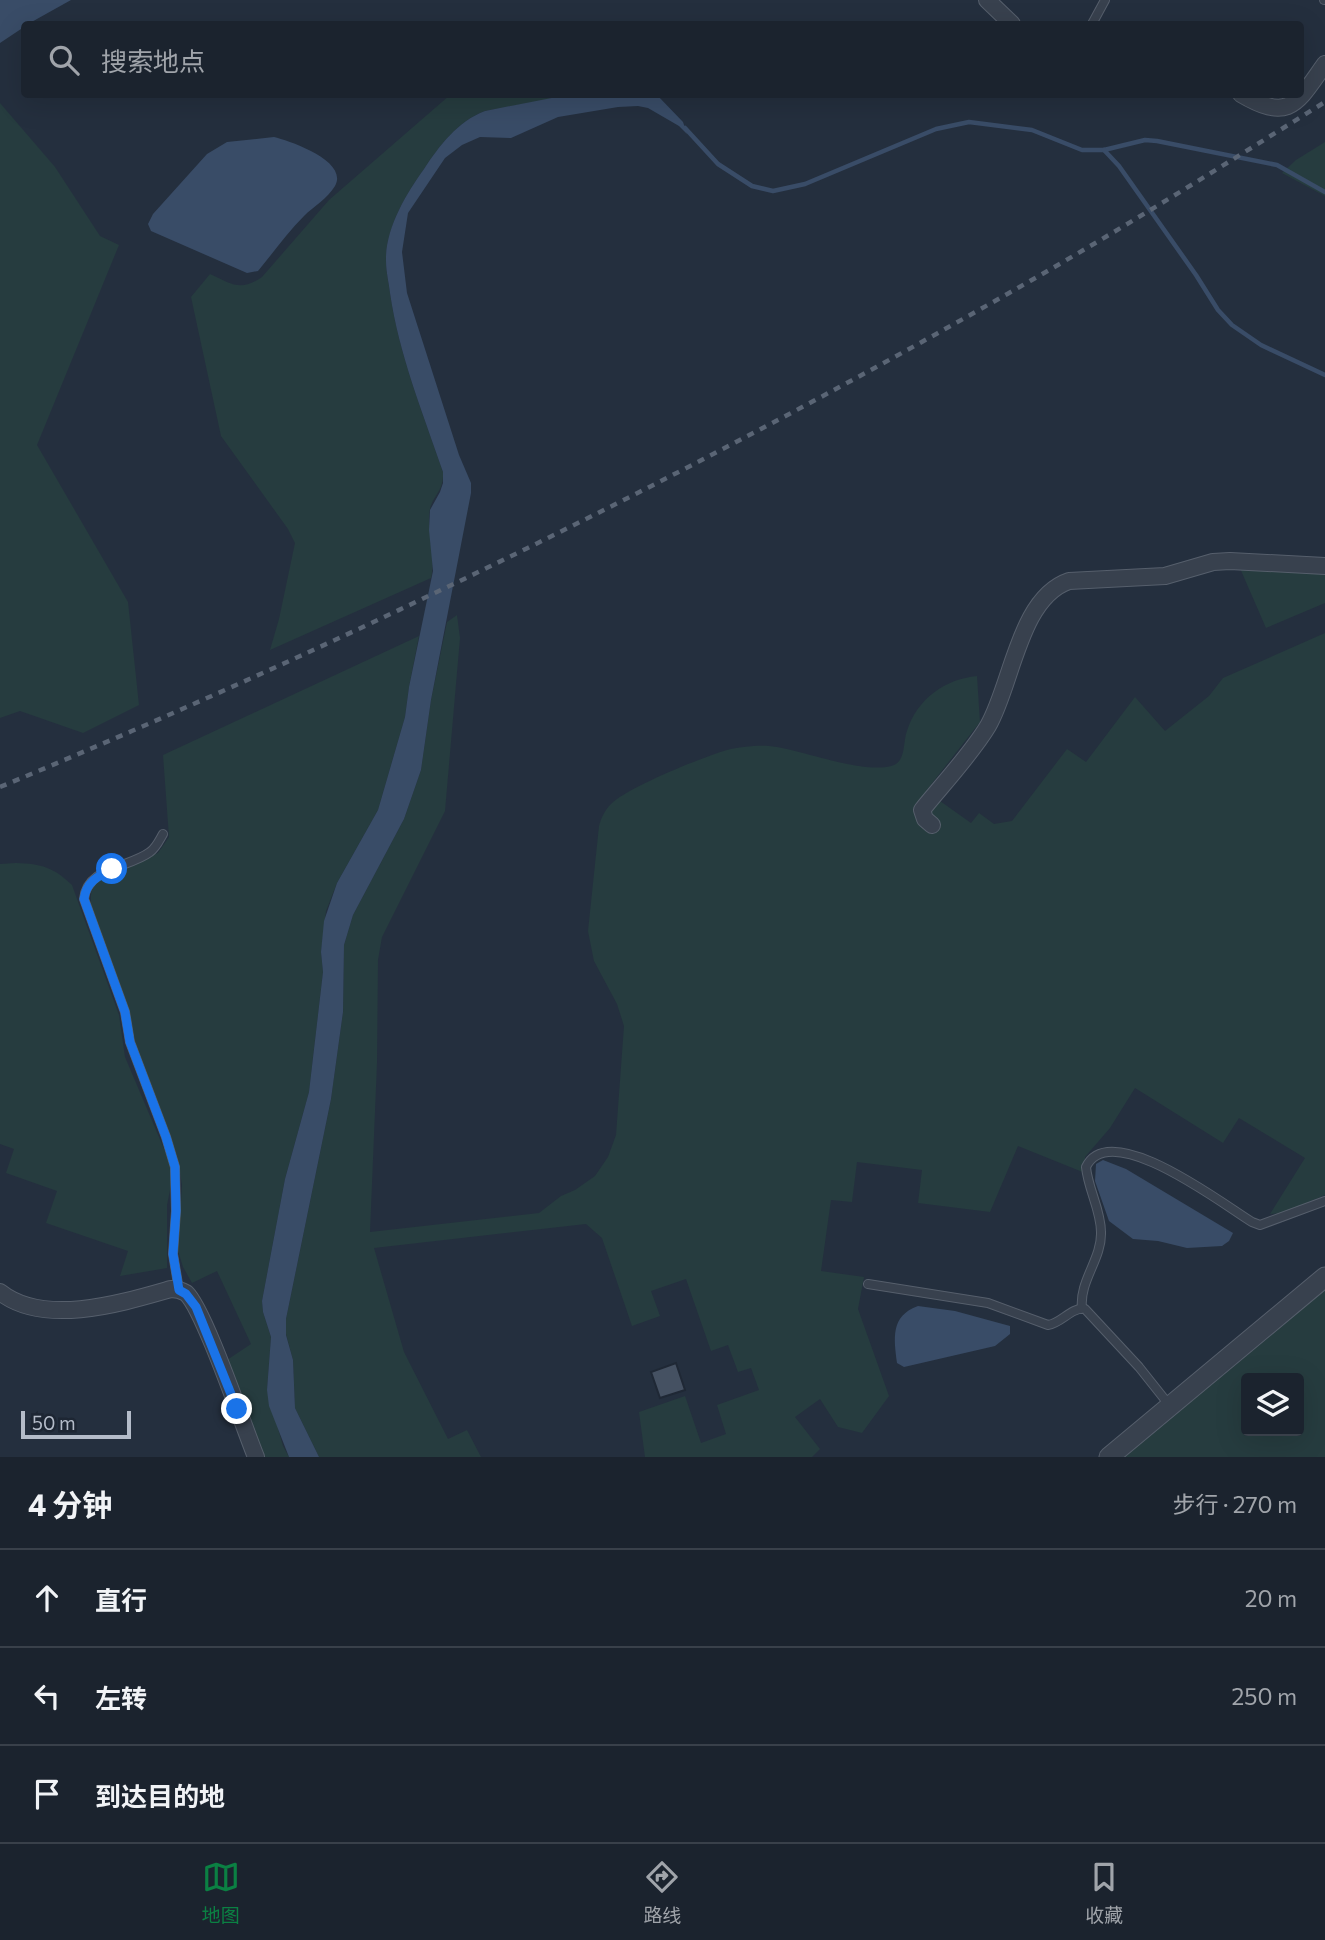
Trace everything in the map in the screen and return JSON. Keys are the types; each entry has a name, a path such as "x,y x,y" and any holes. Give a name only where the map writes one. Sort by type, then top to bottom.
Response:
{"street":[{"path":"987,0 1009,21"},
{"path":"1304,94 1325,64"},
{"path":"1248,98 1259,105 1281,108 1301,98"},
{"path":"932,825 922,810 987,727 1003,696 1025,628 1050,592 1057,587 1069,581 1165,576 1213,562 1325,566"},
{"path":"1109,1457 1325,1277"},
{"path":"0,1292 35,1308 51,1310 118,1305 171,1289 186,1294 196,1307 256,1457"}],"lane":[{"path":"1094,21 1105,0"},
{"path":"163,834 157,845 147,854 90,882 84,899 125,1012 130,1042 175,1167 173,1254 179,1290"},
{"path":"1082,1308 1082,1291 1098,1251 1101,1234 1086,1167 1101,1153 1122,1152 1161,1164 1260,1225 1325,1200"},
{"path":"868,1284 988,1303 1048,1325 1057,1323 1082,1308"},
{"path":"1082,1308 1130,1358 1170,1406"}],"green space":[{"path":"447,98 556,98 485,111 466,121 443,143 417,179 398,212 389,237 386,270 399,339 443,472 442,484 429,516 431,578 270,650 295,543 288,529 221,436 191,297 210,274 236,285 248,284 262,277 329,200"},
{"path":"0,103 55,167 100,236 119,245 37,445 128,602 139,705 83,733 20,711 0,718"},
{"path":"1325,142 1325,196 1282,173 1296,160"},
{"path":"1239,566 1325,572 1325,603 1266,628"},
{"path":"457,615 460,638 445,811 382,937 378,960 370,1232 539,1213 595,1176 608,1157 616,1135 624,1026 617,1004 594,961 588,931 599,826 607,809 620,797 684,766 742,747 782,748 867,767 894,765 901,759 912,720 925,700 943,686 977,676 980,722 926,791 971,823 979,813 994,824 1012,821 1067,749 1086,762 1135,697 1165,731 1209,696 1223,678 1325,633 1325,1195 1283,1213 1270,1214 1305,1158 1239,1118 1223,1143 1135,1088 1110,1128 1085,1157 1085,1173 1018,1146 990,1212 918,1203 922,1170 857,1162 852,1202 831,1200 821,1271 864,1277 858,1309 889,1396 862,1433 838,1427 820,1399 795,1417 820,1449 812,1457 645,1457 639,1412 685,1396 701,1443 726,1434 717,1405 759,1390 751,1368 738,1372 728,1345 711,1351 686,1279 651,1291 660,1316 632,1326 602,1238 586,1224 374,1248 404,1352 448,1439 467,1430 481,1457 319,1457 295,1408 293,1360 286,1334 286,1319 331,1099 343,1012 344,945 353,915 404,819 421,770 431,700 447,622"},
{"path":"419,636 405,717 378,810 337,883 326,911 321,952 323,972 309,1092 285,1179 262,1301 271,1337 267,1390 283,1446 289,1457 263,1457 227,1360 251,1344 217,1271 192,1283 178,1251 182,1185 177,1156 140,1065 130,1017 91,905 92,892 94,885 104,876 158,853 169,837 163,755"},
{"path":"16,863 47,868 72,885 119,1015 125,1057 170,1163 172,1180 167,1205 167,1268 120,1276 128,1251 46,1223 57,1191 6,1173 14,1149 0,1144 0,864"},
{"path":"1325,1290 1325,1457 1125,1457"}],"water":[{"path":"0,0 71,0 33,21 21,21 21,29 0,43"},
{"path":"552,98 660,98 683,122 687,134 679,126 648,108 638,106 558,117 511,138 480,137 462,145 445,158 408,213 402,252 407,293 459,455 471,483 471,493 431,700 421,770 404,819 353,915 344,945 343,1012 331,1099 286,1319 286,1335 293,1360 295,1408 319,1457 289,1457 269,1406 267,1390 271,1337 262,1301 285,1179 309,1092 323,972 321,952 324,921 337,883 378,810 405,717 433,571 430,510 443,483 443,472 399,339 386,265 387,249 398,212 417,179 443,143 458,128 485,111"},
{"path":"274,137 316,154 334,168 337,177 332,190 298,223 258,271 247,273 151,231 148,224 153,214 207,154 227,142"},
{"path":"1103,1160 1126,1169 1233,1233 1229,1241 1222,1246 1187,1248 1158,1241 1133,1239 1109,1221 1095,1181 1096,1164"},
{"path":"918,1306 955,1311 1010,1326 1010,1334 995,1346 904,1367 897,1363 896,1329 902,1316"}],"building":[{"path":"676,1363 685,1390 660,1398 651,1372"}],"waterway":[{"path":"685,128 718,164 752,186 773,191 805,184 936,129 969,122 1032,130 1082,150 1104,150 1145,140 1157,141 1277,165 1325,192"},
{"path":"1104,150 1119,166 1218,310 1232,325 1261,345 1325,375"}],"railway":[{"path":"0,787 264,673 652,486 779,420 1030,281 1325,102"}],"route":[{"path":"112,869 90,882 84,899 125,1012 130,1042 175,1167 173,1254 179,1290 186,1294 196,1307 237,1409"}]}
